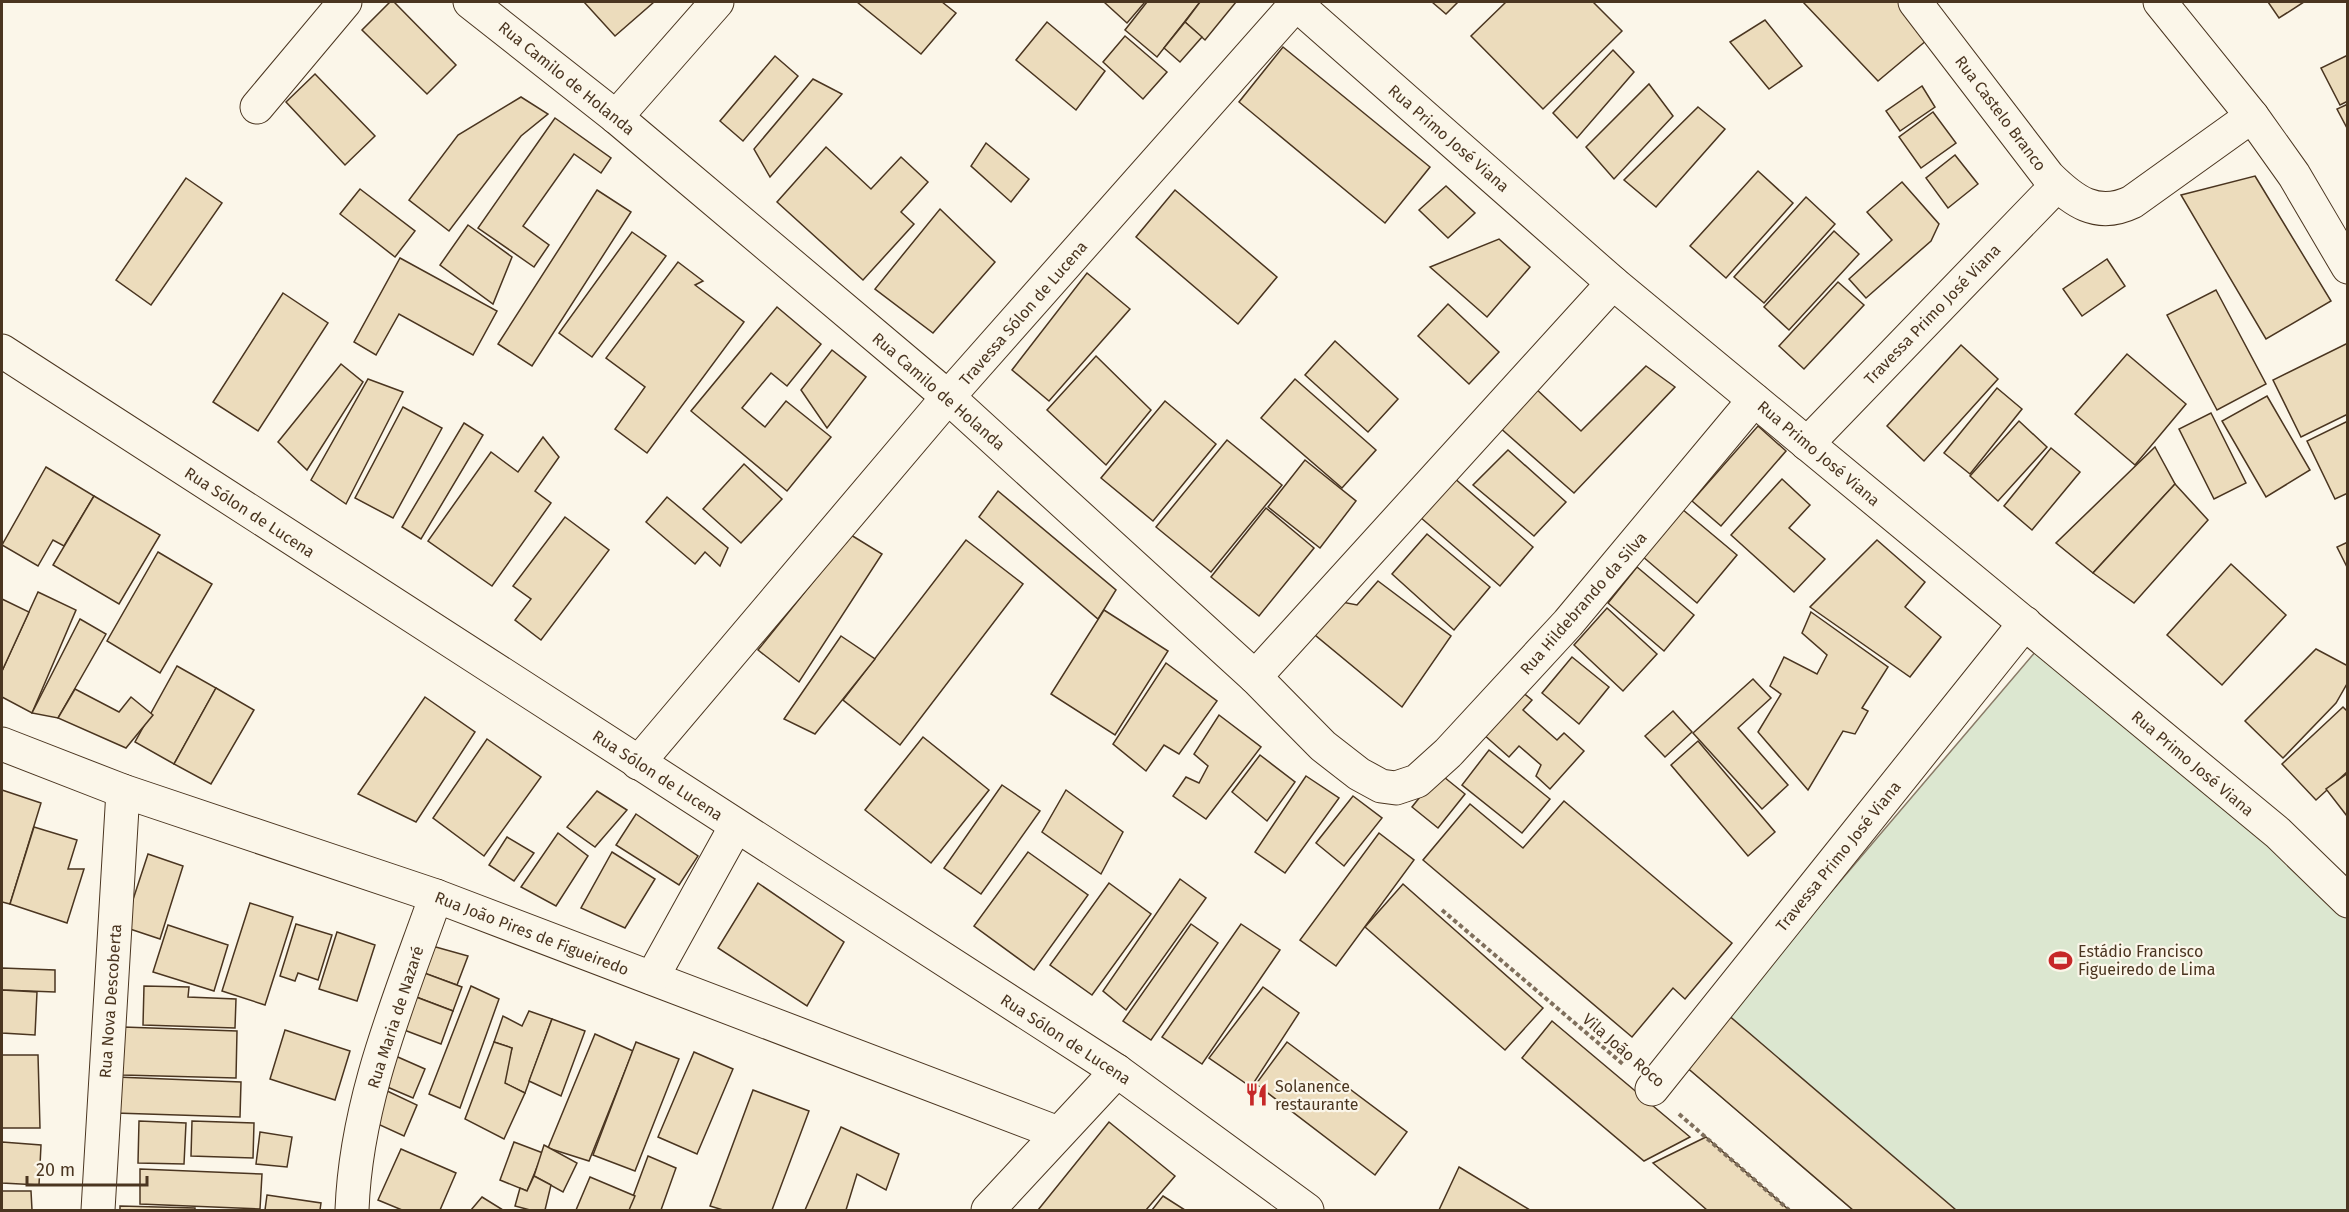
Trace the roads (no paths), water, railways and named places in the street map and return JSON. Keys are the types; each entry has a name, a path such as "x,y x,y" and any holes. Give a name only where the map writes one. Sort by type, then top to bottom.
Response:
{"street":[{"path":"257,108 345,2"},
{"name":"Rua Camilo de Holanda","path":"471,2 616,117 948,397 1255,677 1323,746 1371,782 1396,788"},
{"path":"616,117 717,2"},
{"name":"Rua Castelo Branco","path":"1915,2 2057,185 2066,194 2099,210 2120,208 2132,202 2252,116"},
{"path":"2160,2 2252,116 2339,232 2348,267"},
{"name":"Rua Primo José Viana","path":"1295,3 1613,283 2278,833 2348,901"},
{"name":"Travessa Sólon de Lucena","path":"638,762 948,397 1295,3"},
{"name":"Travessa Primo José Viana","path":"1807,444 2057,185"},
{"path":"1255,677 1613,283"},
{"name":"Rua Sólon de Lucena","path":"2,351 1117,1071 1306,1210"},
{"name":"Rua Hildebrando da Silva","path":"1396,788 1417,781 1448,753 1568,623 1754,400"},
{"name":"Travessa Primo José Viana","path":"1652,1089 2025,623"},
{"name":"Rua João Pires de Figueiredo","path":"2,744 123,791 436,896 1058,1133"},
{"name":"Rua Nova Descoberta","path":"98,1210 123,791"},
{"path":"652,978 736,826"},
{"name":"Rua Maria de Nazaré","path":"352,1210 358,1147 374,1075 436,896"},
{"path":"988,1210 1117,1071"}],"place":[{"name":"Estádio Francisco Figueiredo de Lima","path":"2060,960"},
{"name":"Solanence restaurante","path":"1257,1095"}]}
